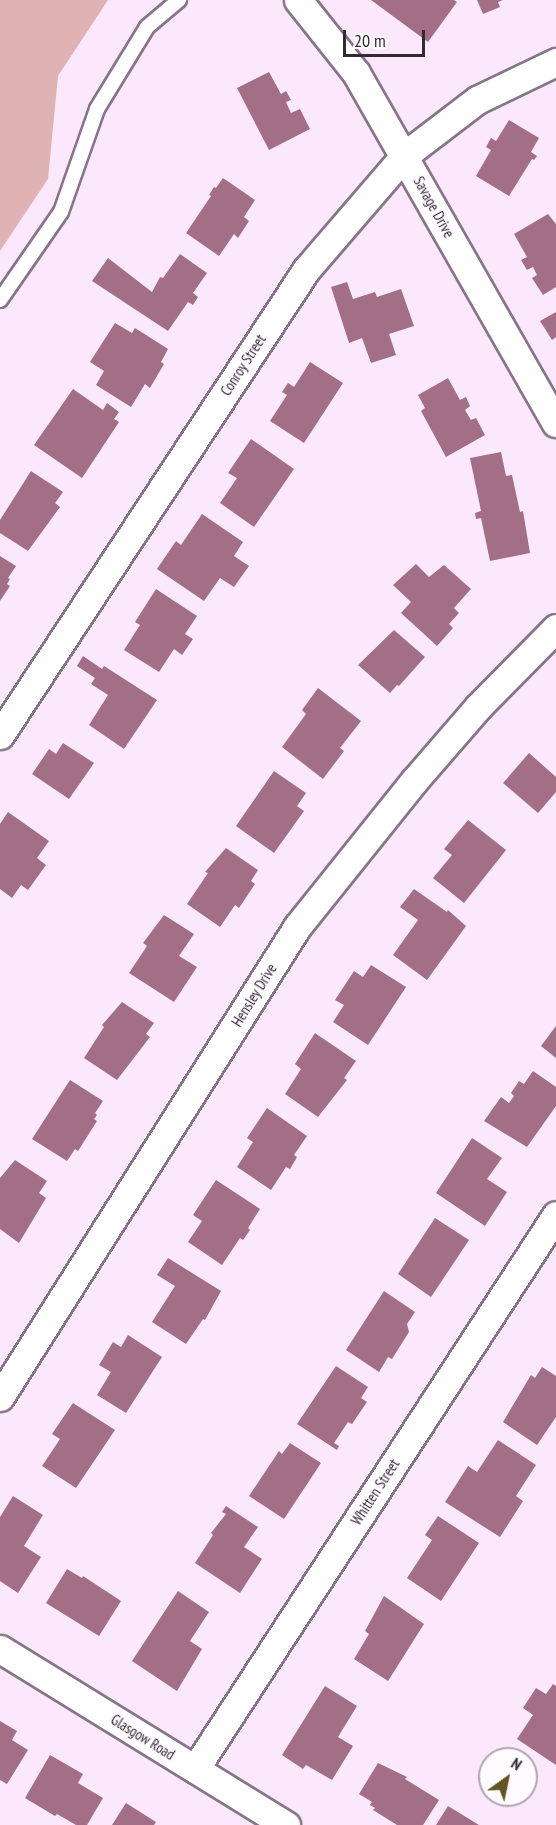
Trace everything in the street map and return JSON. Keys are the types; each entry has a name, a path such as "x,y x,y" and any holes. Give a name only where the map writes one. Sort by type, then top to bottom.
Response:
{"street":[{"name":"Savage Drive","path":"298,0 356,73 405,155 556,423"},
{"name":"Conroy Street","path":"0,735 306,270 405,155 477,100 556,62"},
{"name":"Hensley Drive","path":"0,1397 297,927 421,772 478,707 556,628"},
{"name":"Whitten Street","path":"195,1769 556,1215"},
{"name":"Glasgow Road","path":"0,1649 286,1825"}],"lane":[{"path":"0,300 61,212 97,109 147,27 179,0"}],"shaded area":[{"path":"0,0 108,0 58,76 48,179 0,251"}],"building":[{"path":"371,0 454,0 457,2 428,42"},
{"path":"477,0 503,0 498,2 500,7 483,14"},
{"path":"269,72 281,94 286,91 291,100 286,102 291,113 300,109 310,129 269,150 237,88"},
{"path":"509,120 539,138 531,152 537,156 534,160 532,159 509,196 476,176 491,150 486,147 491,138 496,141"},
{"path":"223,178 255,200 244,217 249,221 238,238 234,234 219,256 186,233 211,196 209,195 214,187 216,188"},
{"path":"548,214 556,224 556,287 543,295 532,278 537,275 533,267 527,270 521,260 527,257 514,234"},
{"path":"180,254 207,273 193,293 198,297 193,305 188,302 168,331 92,281 108,258 152,292 160,277 163,278"},
{"path":"347,282 353,299 375,292 377,297 401,289 414,326 389,334 396,355 371,363 362,338 349,343 331,287"},
{"path":"556,312 556,337 552,340 540,321"},
{"path":"115,323 132,333 135,328 168,349 161,362 164,364 150,388 145,384 131,407 96,385 104,371 90,362"},
{"path":"310,362 343,383 304,443 270,421 287,395 282,392 288,383 294,387"},
{"path":"448,378 460,400 466,397 470,406 465,410 471,420 476,418 485,435 446,457 421,411 425,408 418,395"},
{"path":"73,389 103,410 107,403 119,412 114,419 119,422 82,478 34,445"},
{"path":"251,439 294,469 254,527 220,503 237,478 228,473"},
{"path":"501,452 506,476 512,475 520,512 523,511 530,553 490,561 481,518 476,519 475,513 481,511 470,458"},
{"path":"31,471 63,492 55,503 60,507 28,551 0,533 0,520"},
{"path":"202,514 243,542 234,556 249,566 234,587 220,578 204,601 157,569 176,541 181,545"},
{"path":"0,556 16,566 8,578 10,579 7,584 10,586 0,601"},
{"path":"416,564 429,577 444,565 471,589 454,608 459,613 449,624 453,628 437,646 401,613 411,602 393,585"},
{"path":"156,589 197,616 185,634 193,639 182,655 174,649 159,672 124,650 140,625 135,622"},
{"path":"394,630 425,657 390,693 358,665"},
{"path":"83,656 102,669 104,666 157,700 124,749 89,725 108,695 91,684 95,678 77,666"},
{"path":"318,688 361,721 340,748 344,751 323,779 282,747 306,714 302,710"},
{"path":"63,743 94,763 69,799 32,774 49,749 56,754"},
{"path":"529,753 556,777 556,792 538,813 503,783"},
{"path":"274,771 306,793 297,806 304,811 274,853 236,826"},
{"path":"8,812 49,841 37,858 46,865 28,890 21,885 12,898 0,889 0,824"},
{"path":"468,820 506,850 464,903 433,878 452,855 444,849"},
{"path":"226,848 258,870 251,881 255,884 239,908 235,905 220,927 187,904 208,873 205,872"},
{"path":"414,889 447,912 448,910 466,926 427,980 393,955 418,920 400,907"},
{"path":"164,915 194,934 179,956 197,967 174,1002 129,973 147,946 143,943"},
{"path":"371,965 406,987 368,1045 333,1022 344,1005 335,1000 354,971 363,977"},
{"path":"122,1002 154,1023 146,1034 150,1037 117,1080 84,1058 104,1027 102,1025"},
{"path":"556,1026 556,1058 541,1046"},
{"path":"315,1033 356,1061 344,1078 347,1080 318,1117 285,1094 301,1069 295,1064"},
{"path":"533,1071 556,1087 556,1106 527,1147 484,1121 501,1097 509,1103 514,1096 511,1093 519,1081 524,1084"},
{"path":"70,1080 103,1101 95,1113 97,1115 94,1119 97,1121 78,1151 75,1149 67,1161 32,1139"},
{"path":"267,1108 307,1136 294,1155 297,1157 290,1169 286,1167 271,1190 237,1167 253,1142 247,1138"},
{"path":"472,1138 502,1158 487,1179 507,1192 485,1226 436,1193"},
{"path":"15,1160 47,1181 39,1193 46,1198 19,1243 0,1229 0,1178"},
{"path":"216,1180 260,1209 248,1228 250,1230 243,1240 240,1238 222,1265 188,1242 202,1221 193,1215"},
{"path":"435,1218 469,1240 431,1297 398,1274"},
{"path":"168,1258 221,1291 205,1320 203,1319 186,1344 152,1322 175,1286 157,1275"},
{"path":"384,1291 415,1312 407,1324 409,1332 392,1359 388,1357 379,1372 346,1350"},
{"path":"128,1335 162,1357 126,1413 97,1395 111,1372 99,1365 113,1342 121,1347"},
{"path":"336,1366 368,1387 361,1398 367,1402 352,1424 348,1422 334,1443 339,1446 337,1450 297,1424"},
{"path":"542,1367 556,1376 556,1417 537,1445 503,1422 531,1375 535,1378"},
{"path":"73,1403 115,1430 76,1488 42,1466 60,1439 52,1434"},
{"path":"498,1440 536,1465 516,1496 523,1501 500,1537 445,1502 468,1466 477,1472"},
{"path":"290,1443 321,1463 284,1519 249,1496 279,1451 282,1454"},
{"path":"13,1496 43,1515 24,1546 41,1557 18,1593 0,1581 0,1517"},
{"path":"226,1506 258,1527 244,1547 262,1559 240,1593 195,1563 213,1535 211,1533 226,1514 222,1512"},
{"path":"438,1516 479,1543 441,1601 407,1578 432,1540 425,1535"},
{"path":"67,1569 82,1578 83,1576 121,1601 99,1636 46,1603"},
{"path":"178,1591 209,1612 190,1641 202,1649 177,1691 132,1661"},
{"path":"384,1596 424,1624 388,1681 354,1659 369,1634 365,1631"},
{"path":"553,1684 556,1686 556,1765 538,1753 538,1747 529,1747 517,1739 533,1715 523,1708 536,1688 546,1694"},
{"path":"325,1686 357,1706 338,1737 353,1746 332,1780 306,1765 303,1769 282,1755"},
{"path":"0,1721 17,1731 12,1740 28,1750 7,1784 0,1780"},
{"path":"50,1755 83,1774 78,1783 103,1798 87,1825 76,1825 57,1814 55,1816 25,1798"},
{"path":"378,1763 407,1777 405,1779 439,1800 423,1825 397,1825 373,1810 375,1808 370,1805 372,1802 359,1794"},
{"path":"126,1803 156,1822 154,1825 112,1825"},
{"path":"448,1806 479,1825 436,1825"}]}
